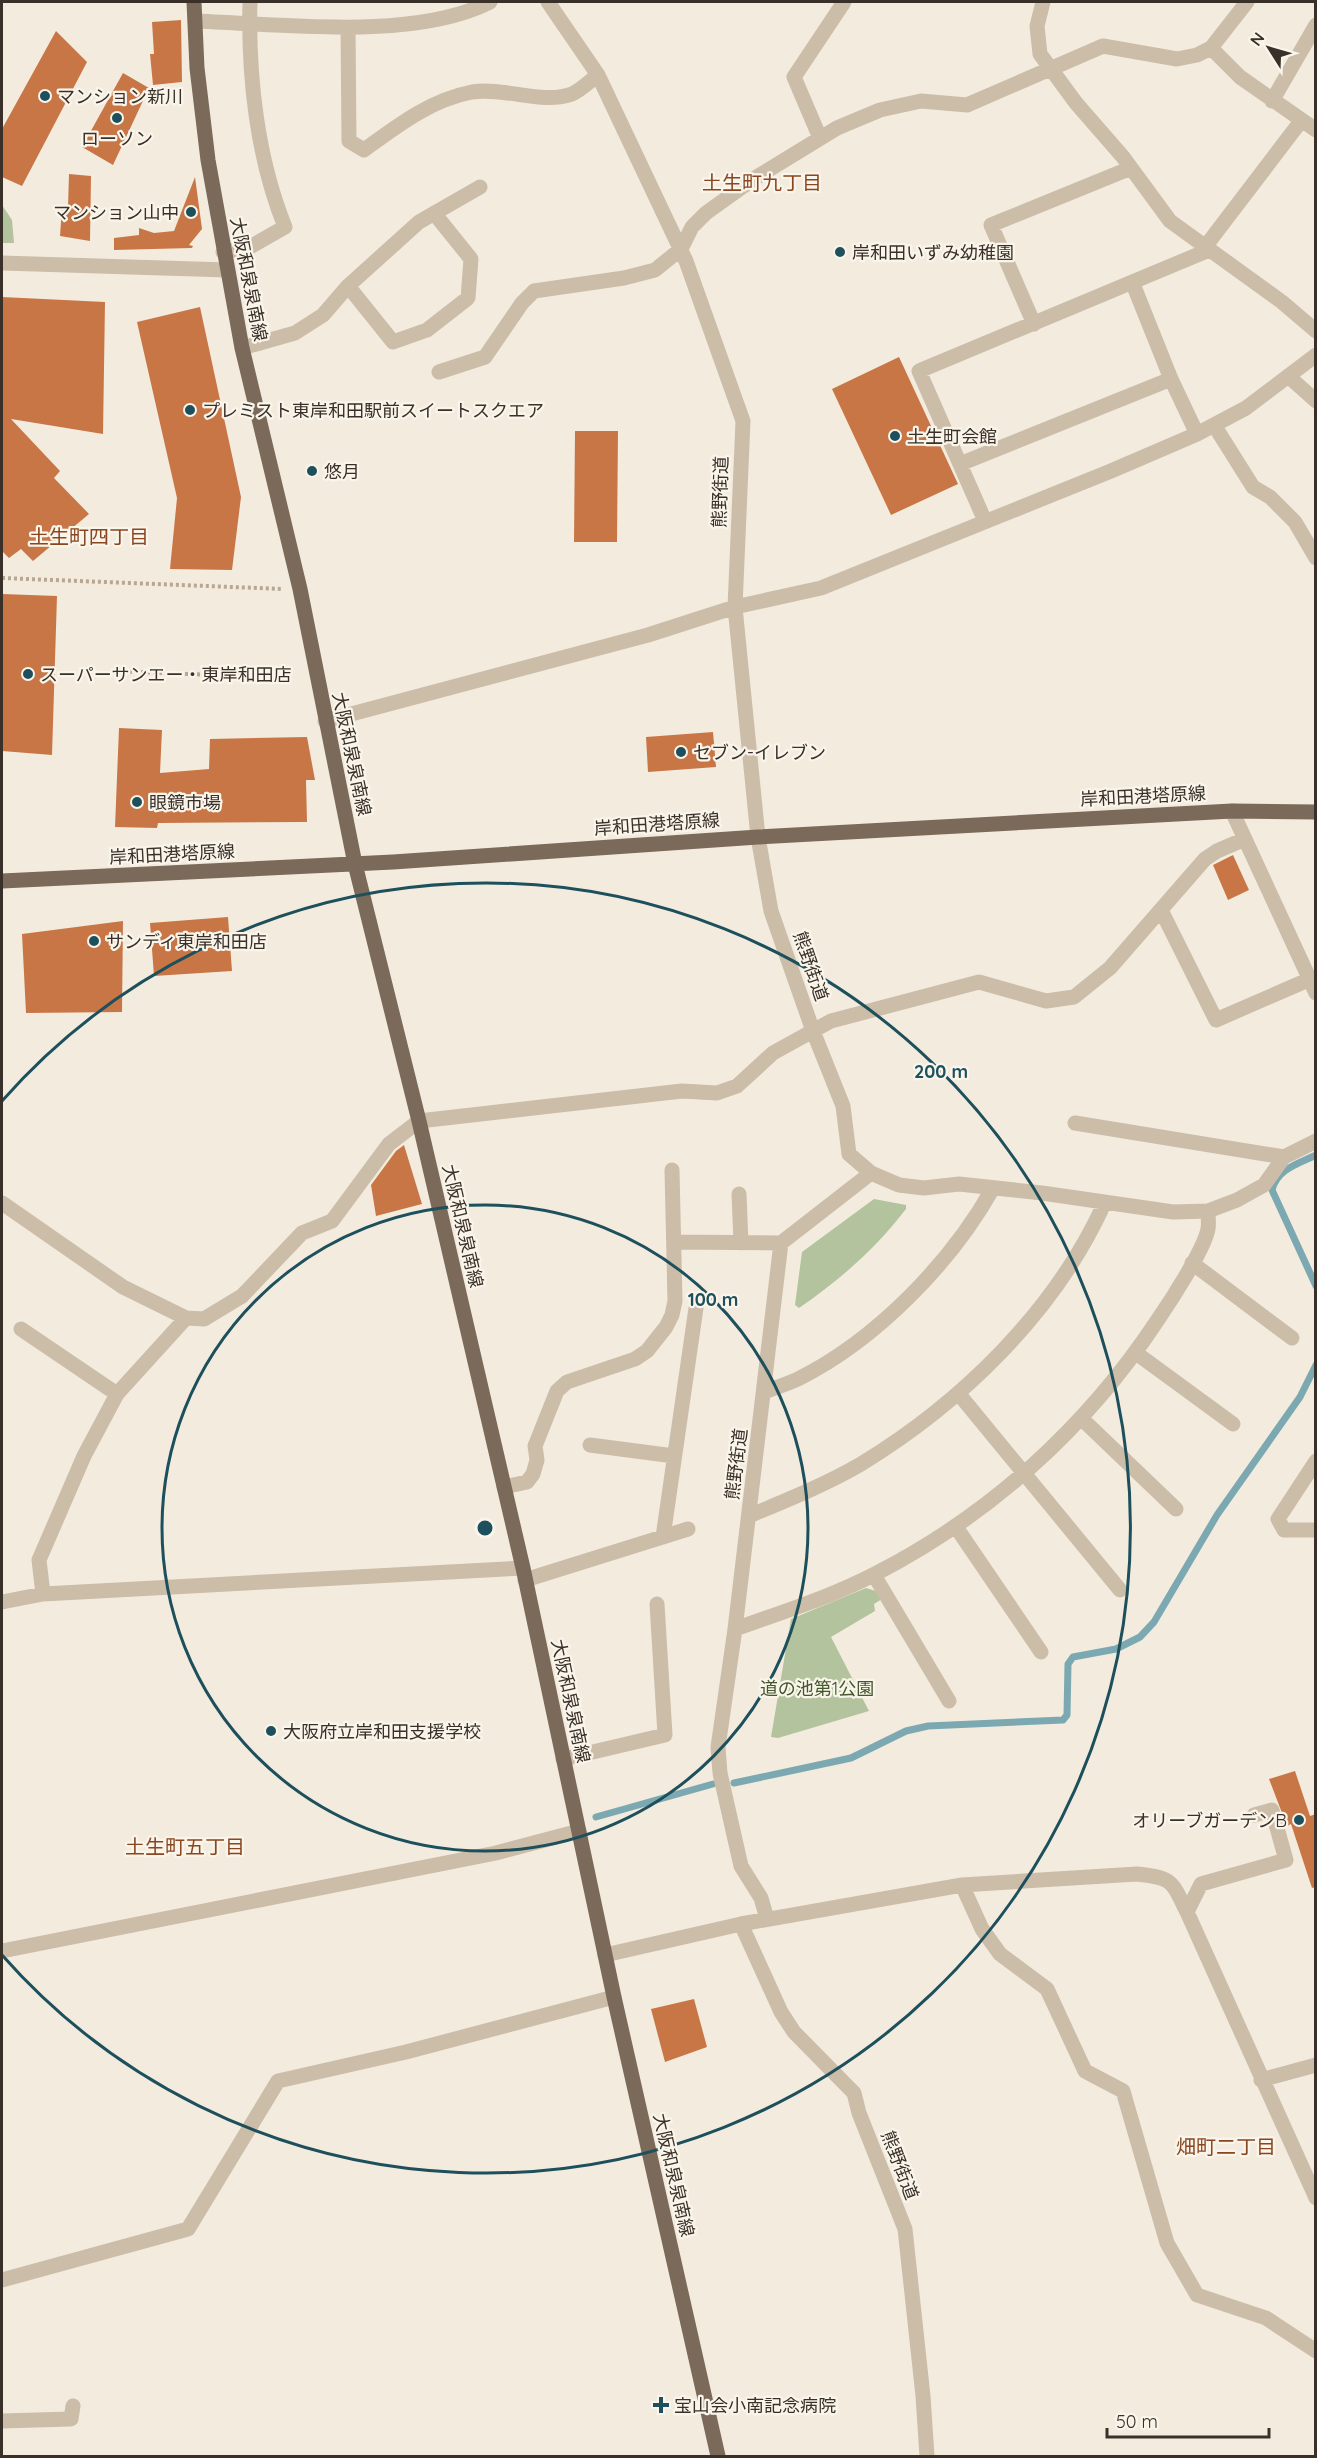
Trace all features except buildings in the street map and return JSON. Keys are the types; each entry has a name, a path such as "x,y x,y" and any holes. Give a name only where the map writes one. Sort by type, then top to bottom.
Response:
{"main road":[{"name":"大阪和泉泉南線","path":"194,2 201,109 242,348 300,589 355,864 419,1121 524,1574 614,1997 718,2457"},
{"name":"岸和田港塔原線","path":"2,881 355,864 758,837 1232,811 1316,812"}],"street":[{"path":"224,252 250,247 285,227 267,168 255,106 249,23 250,2"},
{"path":"195,21 348,28 421,22 474,10 490,2"},
{"name":"熊野街道","path":"548,2 598,75 681,249 716,339 742,421 735,607 758,837 771,911 813,1031 843,1106 849,1154 871,1173 899,1185 924,1188 959,1184 1173,1212 1208,1211 1237,1200 1264,1185 1284,1157"},
{"path":"820,138 794,77 843,2"},
{"path":"1043,2 1038,26 1041,54 1076,103 1131,168 1170,221 1282,303 1316,331"},
{"path":"439,372 485,357 522,303 534,291 624,278 655,270 681,249 692,227 706,213 752,180 837,128 880,110 921,101 967,105 1102,46 1178,59 1197,55 1211,48 1247,2"},
{"path":"1272,101 1316,25"},
{"path":"348,28 349,141 364,150 417,112 447,99 473,92 509,91 555,99 574,93 598,75"},
{"path":"1211,48 1240,77 1316,130"},
{"path":"985,521 919,371 1132,284 1207,249 1301,121"},
{"path":"1034,324 991,225 1131,168"},
{"path":"242,348 296,333 322,315 348,286 419,222 480,187"},
{"path":"348,286 393,342 427,330 468,298 471,258 434,213"},
{"path":"2,263 227,270"},
{"path":"1132,284 1171,379 1197,434"},
{"path":"325,721 648,635 735,607 821,588 1197,434 1246,408 1316,355"},
{"path":"1288,376 1316,401"},
{"path":"960,464 1171,379"},
{"path":"1214,425 1253,487 1270,497 1295,522 1316,558"},
{"path":"1161,910 1216,1020 1312,986 1232,811"},
{"path":"2,1203 123,1287 186,1318 204,1319 242,1296 302,1233 332,1221 389,1144 419,1121 682,1091 717,1093 737,1086 773,1053 831,1021 979,982 1046,1001 1074,997 1110,968 1205,860 1217,851 1245,839"},
{"path":"1075,1123 1284,1157 1316,1141"},
{"path":"504,1487 527,1482 533,1474 537,1460 535,1446 557,1391 567,1382 634,1359 647,1351 666,1327 672,1315 675,1300 672,1170"},
{"path":"675,1242 782,1243 871,1173"},
{"path":"764,1392 798,1379 836,1356 869,1332 901,1304 958,1241 982,1208 993,1188"},
{"path":"739,1194 741,1243"},
{"path":"749,1516 823,1484 859,1465 893,1443 958,1393 1027,1322 1051,1291 1080,1247 1104,1203"},
{"path":"735,1629 819,1599 874,1575 956,1527 1025,1472 1082,1419 1136,1353 1192,1263 1208,1230 1208,1211"},
{"name":"熊野街道","path":"767,1919 761,1898 741,1866 720,1773 718,1747 735,1629 782,1243"},
{"path":"1192,1263 1292,1338"},
{"path":"663,1537 696,1308"},
{"path":"43,1594 39,1560 84,1456 117,1394 186,1318"},
{"path":"21,1329 117,1394"},
{"path":"1136,1353 1233,1424"},
{"path":"958,1393 1120,1590"},
{"path":"1082,1419 1176,1509"},
{"path":"590,1444 674,1456"},
{"path":"1316,1461 1278,1519 1284,1530 1316,1530"},
{"path":"956,1527 1041,1652"},
{"path":"2,1602 43,1594 524,1574 688,1529"},
{"path":"874,1575 949,1701"},
{"path":"563,1759 665,1735 657,1604"},
{"path":"1187,1912 1201,1884 1286,1860 1272,1810 1254,1815"},
{"path":"2,1951 496,1853 579,1831"},
{"path":"605,1954 741,1924 962,1885 1137,1874 1163,1877 1174,1886 1187,1912 1316,2198"},
{"path":"962,1885 982,1929 1000,1954 1047,1989 1085,2071 1123,2091 1167,2243 1197,2295 1266,2318 1316,2351"},
{"name":"熊野街道","path":"741,1924 781,2012 794,2032 854,2093 859,2113 904,2229 923,2396 927,2457"},
{"path":"2,2280 188,2229 278,2081 406,2052 614,1997"},
{"path":"1261,2079 1316,2065"},
{"path":"2,2421 71,2419 73,2406"}],"path":[{"path":"2,578 300,589"},
{"path":"111,671 165,674"},
{"path":"185,674 282,677"}],"green space":[{"path":"2,205 12,220 14,243 2,243"},
{"path":"874,1199 906,1205 906,1209 857,1263 799,1308 795,1305 802,1252"},
{"name":"道の池第1公園","path":"866,1588 876,1591 882,1599 874,1604 875,1611 831,1637 869,1711 778,1738 771,1737 791,1619"}],"waterway":[{"path":"1316,1155 1283,1172 1272,1190 1316,1286"},
{"path":"734,1783 851,1758 906,1731 928,1726 1063,1720 1067,1715 1068,1664 1073,1657 1116,1649 1140,1637 1154,1622 1217,1515 1300,1397 1316,1365"},
{"path":"596,1817 713,1784"}],"place":[{"name":"マンション新川","path":"45,96"},
{"name":"ローソン","path":"117,118"},
{"name":"マンション山中","path":"191,212"},
{"name":"岸和田いずみ幼稚園","path":"840,252"},
{"name":"プレミスト東岸和田駅前スイートスクエア","path":"190,410"},
{"name":"土生町会館","path":"895,436"},
{"name":"悠月","path":"312,471"},
{"name":"スーパーサンエー・東岸和田店","path":"28,674"},
{"name":"セブン-イレブン","path":"681,752"},
{"name":"眼鏡市場","path":"137,802"},
{"name":"サンディ東岸和田店","path":"94,941"},
{"name":"大阪府立岸和田支援学校","path":"271,1731"},
{"name":"オリーブガーデンB","path":"1299,1820"},
{"name":"宝山会小南記念病院","path":"661,2405"}],"district":[{"name":"土生町九丁目","path":"762,182"},
{"name":"土生町四丁目","path":"89,536"},
{"name":"土生町五丁目","path":"185,1846"},
{"name":"畑町二丁目","path":"1226,2146"}]}
